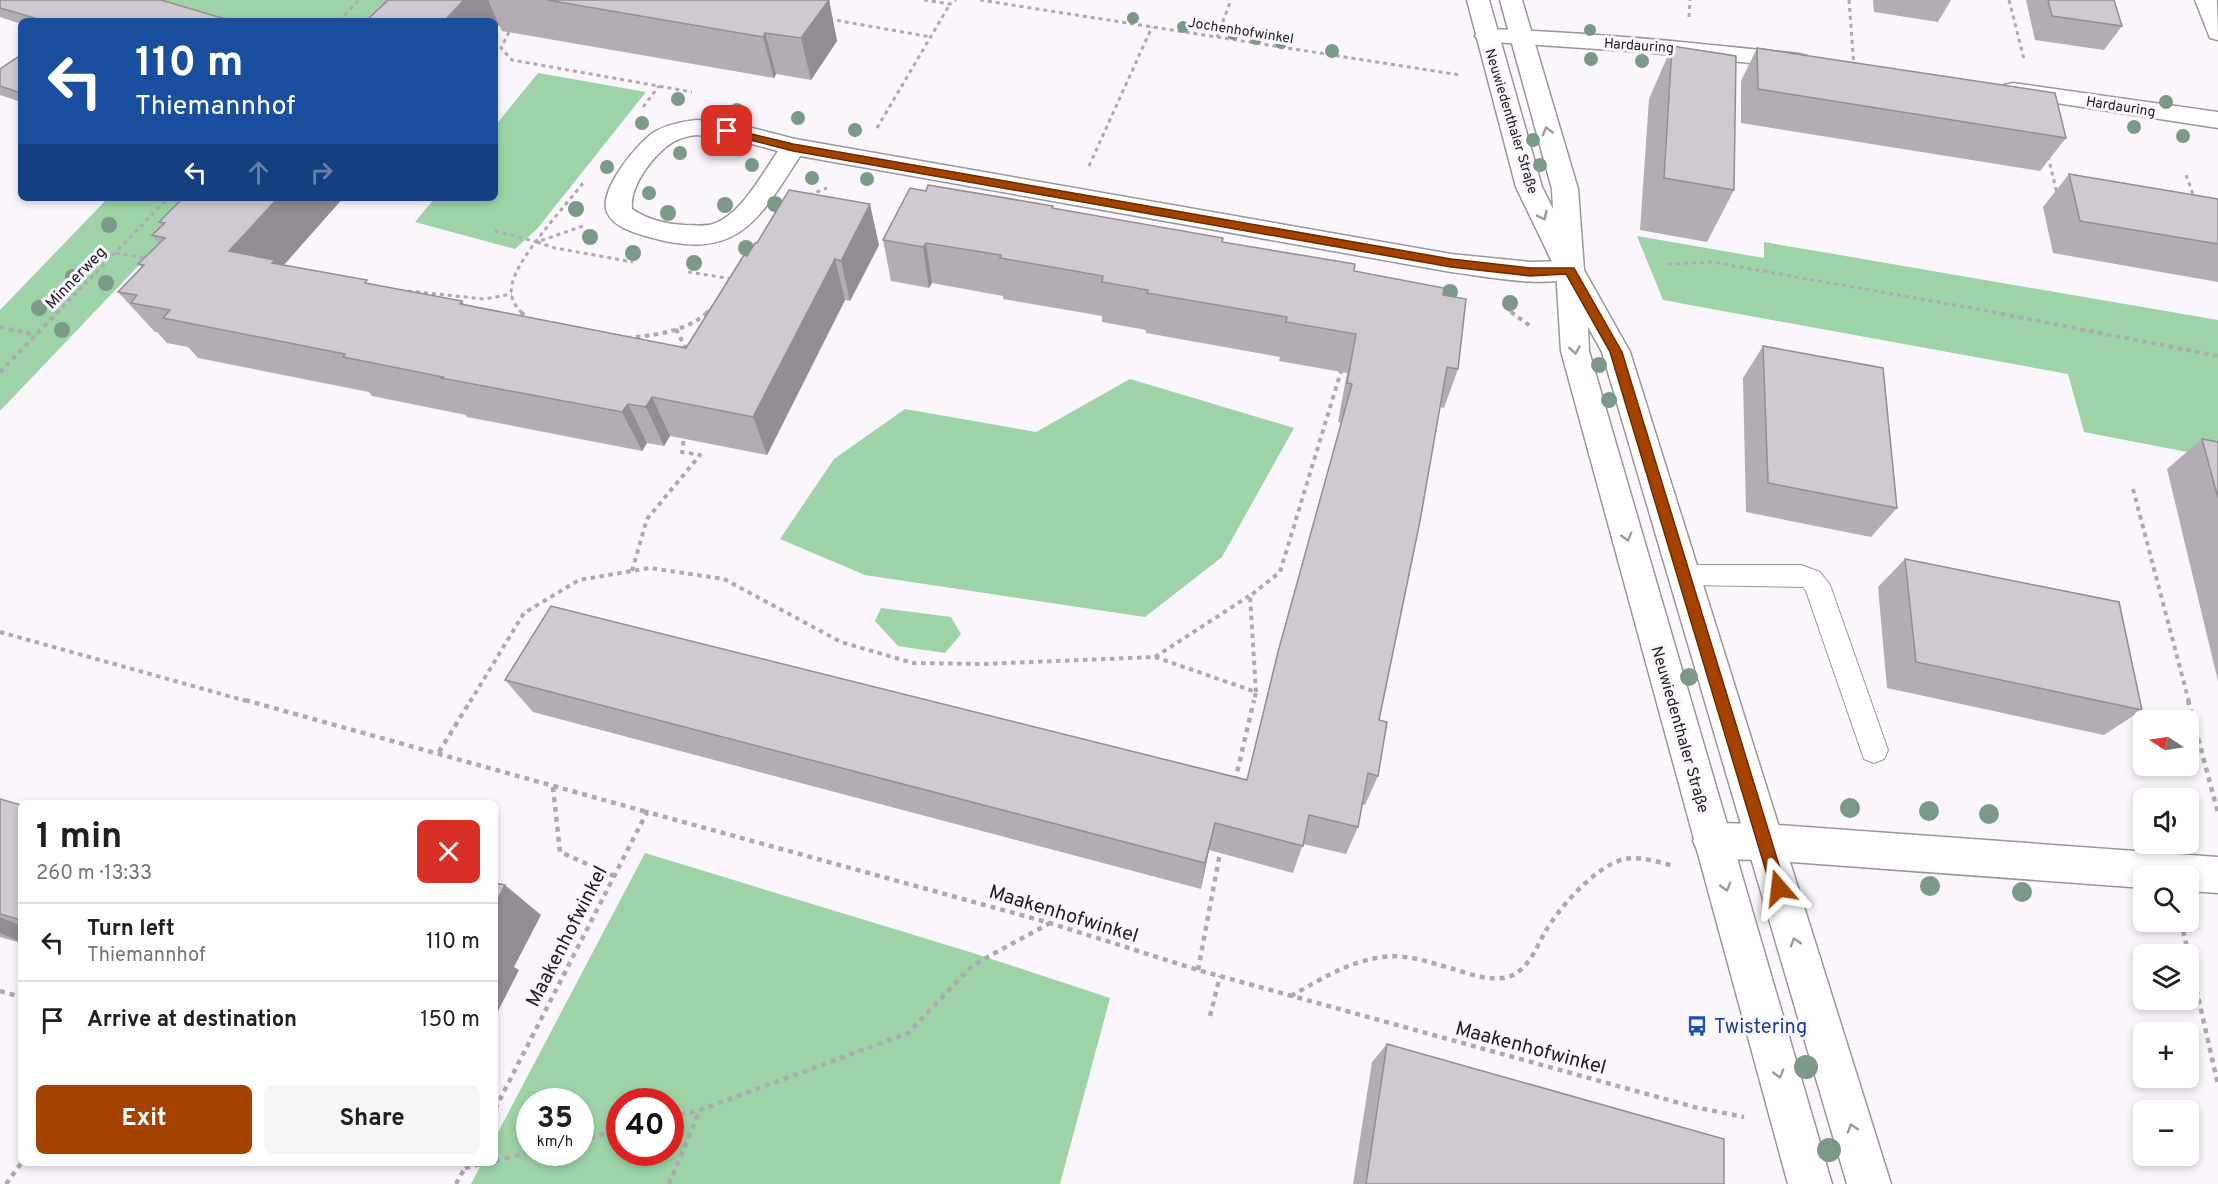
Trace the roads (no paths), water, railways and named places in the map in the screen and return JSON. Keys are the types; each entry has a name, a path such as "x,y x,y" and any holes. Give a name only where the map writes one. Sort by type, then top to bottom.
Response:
{"street":[{"name":"Neuwiedenthaler Straße","path":"1478,0 1529,187 1570,270 1616,352 1869,1184"},
{"name":"Neuwiedenthaler Straße","path":"1511,0 1565,189 1575,351 1810,1184"},
{"path":"2206,0 2218,33"},
{"name":"Hardauring","path":"1486,36 1688,49 1854,67"},
{"name":"Hardauring","path":"1988,86 2218,120"},
{"path":"793,147 754,204 736,224 719,232 699,235 648,229 620,213 616,203 622,187 648,151 667,134 697,127 713,128 793,147 1451,263 1530,272 1570,270"},
{"path":"1712,841 1765,842 2218,875"}],"lane":[{"path":"1684,575 1801,576 1811,579 1817,585 1874,750"}],"place":[{"name":"Twistering","path":"1697,1026"}]}
